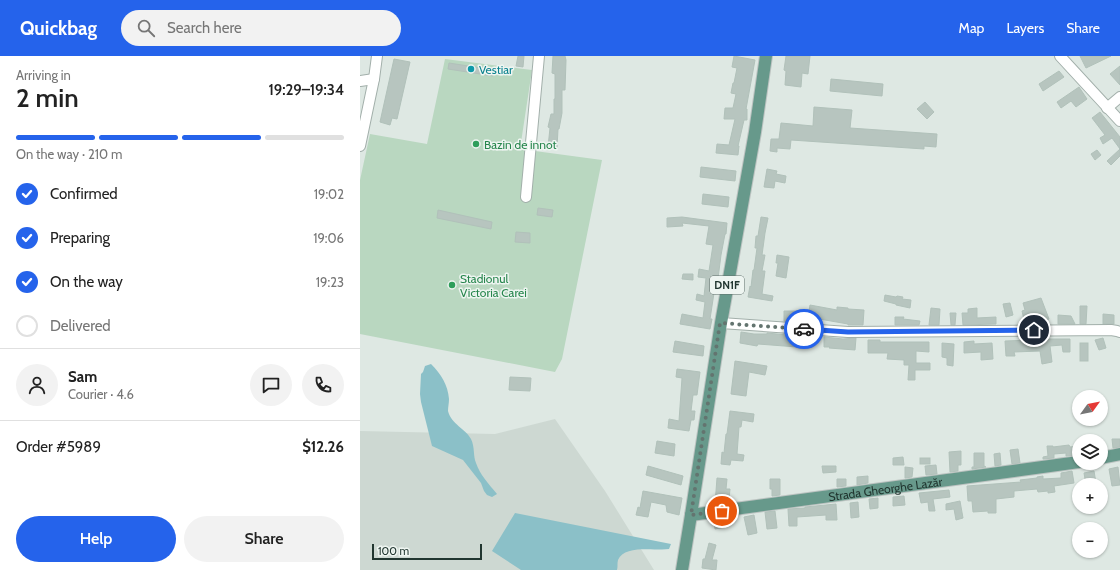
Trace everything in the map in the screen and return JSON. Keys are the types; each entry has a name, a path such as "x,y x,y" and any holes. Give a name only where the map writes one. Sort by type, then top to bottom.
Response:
{"main road":[{"name":"DN1F","path":"682,570 720,323 756,132 766,56"},
{"path":"1108,457 1120,454"},
{"name":"Strada Gheorghe Lazăr","path":"691,515 1072,463"}],"street":[{"path":"360,146 374,79 377,56"},
{"path":"526,197 539,56"},
{"path":"1060,56 1120,121"},
{"path":"360,81 374,79"},
{"path":"1108,108 1120,97"},
{"path":"720,323 848,332 1111,330 1117,330 1120,332"}],"shaded area":[{"path":"555,419 605,491 654,570 360,570 360,431 495,434"}],"green space":[{"path":"445,59 532,70 520,149 602,160 562,359 555,372 360,334 360,180 370,134 427,144"}],"water":[{"path":"431,364 446,384 449,399 448,411 450,416 455,423 469,435 473,445 475,460 480,472 497,494 492,497 487,495 481,483 463,460 432,446 420,394 421,374 425,366"},
{"path":"515,513 671,544 669,549 641,549 627,552 621,555 618,560 617,570 521,570 492,551"}],"building":[{"path":"518,56 524,56 523,67 516,66"},
{"path":"553,56 565,56 566,60 565,90 562,90 562,113 558,129 557,148 548,147 550,128 548,127 551,114 554,114 555,99 555,74 552,73"},
{"path":"734,56 755,60 746,109 747,120 744,120 738,146 738,155 716,153 717,144 729,145 735,119 724,119 725,108 733,108 736,94 731,93 737,68 732,67"},
{"path":"786,56 810,56 808,74 802,73 801,87 785,85 786,71 784,70"},
{"path":"1080,56 1111,56 1086,68"},
{"path":"394,59 410,62 397,119 392,118 390,125 380,122"},
{"name":"Vestiar","path":"449,63 494,70 493,76 448,69"},
{"path":"1120,66 1120,85 1110,74"},
{"path":"1059,71 1064,77 1043,91 1039,84"},
{"path":"831,79 883,84 882,96 830,91"},
{"path":"1079,87 1087,99 1076,107 1071,101 1061,108 1057,102"},
{"path":"925,102 934,112 927,119 917,109"},
{"path":"814,107 852,110 850,128 937,134 936,147 924,146 924,149 791,140 790,149 777,148 777,152 770,151 771,139 779,139 781,123 813,126"},
{"path":"1100,112 1120,137 1120,149 1112,138 1103,144 1100,138 1105,135 1092,118"},
{"path":"1120,149 1120,156 1111,165 1107,161"},
{"path":"1097,150 1101,155 1095,160 1091,154"},
{"path":"701,167 736,171 735,181 700,177"},
{"path":"767,169 777,171 776,174 786,176 785,183 775,181 774,188 764,187"},
{"path":"703,194 729,197 728,207 702,204"},
{"path":"538,208 553,210 552,217 537,215"},
{"path":"438,210 492,222 491,229 437,218"},
{"path":"682,217 727,223 716,294 714,293 710,329 680,324 682,314 703,318 705,302 696,300 697,294 704,296 706,278 698,277 699,269 709,271 713,245 706,244 709,226 682,223 683,226 667,227 667,218"},
{"path":"761,217 768,218 762,255 765,255 762,271 765,271 762,294 773,296 772,301 748,297 757,248 755,248 756,236 758,236"},
{"path":"516,232 530,233 530,243 515,242"},
{"path":"777,255 789,257 786,278 776,276 778,263 776,263"},
{"path":"683,274 693,274 693,280 682,279"},
{"path":"885,295 903,297 902,299 911,300 910,308 884,301"},
{"path":"1041,298 1049,319 1036,324 1025,324 1022,311 1025,310 1023,303"},
{"path":"1010,303 1013,315 1006,317 1003,304"},
{"path":"810,305 837,310 837,307 864,310 863,325 848,325 808,317"},
{"path":"1080,306 1087,306 1086,324 1080,324"},
{"path":"931,308 940,309 939,325 929,325"},
{"path":"977,308 977,318 996,317 996,324 963,325 962,313 968,313 968,309"},
{"path":"784,311 798,311 798,322 784,321"},
{"path":"950,313 956,313 955,325 951,325"},
{"path":"1103,314 1114,315 1114,324 1103,324"},
{"path":"1058,315 1071,316 1075,324 1058,324"},
{"path":"895,317 904,317 903,319 920,321 919,325 895,325"},
{"path":"741,332 797,336 797,347 758,344 757,346 740,343"},
{"path":"824,337 843,339 856,338 855,350 824,347"},
{"path":"1103,338 1106,348 1099,350 1095,340"},
{"path":"1049,339 1070,339 1070,352 1063,352 1062,345 1050,346 1052,362 1042,364 1040,351 1014,352 1015,356 1006,356 1005,341 1031,340 1031,342"},
{"path":"868,340 880,340 880,342 929,342 929,352 916,351 916,363 930,363 930,370 915,370 915,380 908,380 909,365 904,365 904,360 887,359 888,353 868,353"},
{"path":"675,341 704,346 703,356 673,352"},
{"path":"974,341 974,344 992,343 993,359 981,360 981,352 964,353 964,342"},
{"path":"942,343 954,344 953,366 947,365 947,358 942,357"},
{"path":"1080,343 1088,343 1088,361 1080,361"},
{"path":"735,361 767,366 765,375 749,372 746,396 731,394"},
{"path":"677,369 700,372 697,395 693,395 691,411 695,411 694,420 691,420 689,431 668,428 669,419 679,421 682,378 676,377"},
{"path":"510,377 531,378 530,391 509,390"},
{"path":"730,411 754,414 753,422 742,420 741,427 739,427 737,454 744,455 743,461 731,460 730,465 721,464"},
{"path":"1112,439 1120,439 1120,447 1113,448"},
{"path":"657,441 675,444 674,456 655,453"},
{"path":"1069,445 1070,447 1072,447 1072,456 1066,456 1066,453 1054,454 1054,458 1043,459 1043,457 1048,456 1047,446 1053,447"},
{"path":"1018,449 1020,463 1012,464 1010,450"},
{"path":"961,451 961,465 958,465 958,471 950,472 949,452"},
{"path":"974,453 984,453 984,466 986,467 972,469 972,467 974,467"},
{"path":"1000,453 1001,465 995,466 994,454"},
{"path":"903,457 904,465 893,465 893,458"},
{"path":"920,458 930,458 930,464 920,464"},
{"path":"936,465 937,474 926,475 925,466"},
{"path":"648,466 683,476 681,485 646,475"},
{"path":"822,466 836,466 836,472 823,473"},
{"path":"905,467 913,468 912,477 905,478"},
{"path":"1118,467 1120,485 1112,486 1109,469"},
{"path":"1072,471 1072,483 1054,486 1055,492 1048,493 1048,491 1038,492 1037,489 1014,491 1014,497 996,499 996,513 988,513 988,511 973,512 972,501 968,501 967,486 1021,482 1020,480 1043,476 1043,479 1061,478 1061,473"},
{"path":"1094,471 1095,478 1085,478 1084,473"},
{"path":"868,476 868,483 857,485 857,477"},
{"path":"717,478 727,479 726,489 730,489 729,499 723,498 722,503 715,504"},
{"path":"770,479 780,479 780,495 772,496"},
{"path":"837,479 846,479 846,486 837,487"},
{"path":"949,490 950,497 933,499 935,511 929,511 928,502 921,503 919,493"},
{"path":"643,491 682,498 679,515 667,512 666,505 651,502 648,517 636,515 638,507 640,508"},
{"path":"904,496 905,505 893,506 893,497"},
{"path":"878,498 878,508 870,509 869,499"},
{"path":"960,501 963,518 956,520 954,509 946,510 946,504"},
{"path":"858,502 859,517 851,518 850,503"},
{"path":"836,504 837,520 826,520 826,515 797,517 797,526 789,526 788,509"},
{"path":"775,511 777,528 767,529 765,512"},
{"path":"754,515 757,533 748,535 744,517"},
{"path":"724,520 725,527 715,529 714,521"},
{"path":"709,543 716,545 712,560 717,560 716,570 702,568 703,559 705,559"}],"way so far":[{"path":"722,511 691,515 720,323 804,329"}],"place":[{"name":"Vestiar","path":"471,69"},
{"name":"Bazin de innot","path":"476,144"},
{"name":"Stadionul Victoria Carei","path":"452,285"}],"route":[{"path":"804,329 848,332 1034,330"}]}
